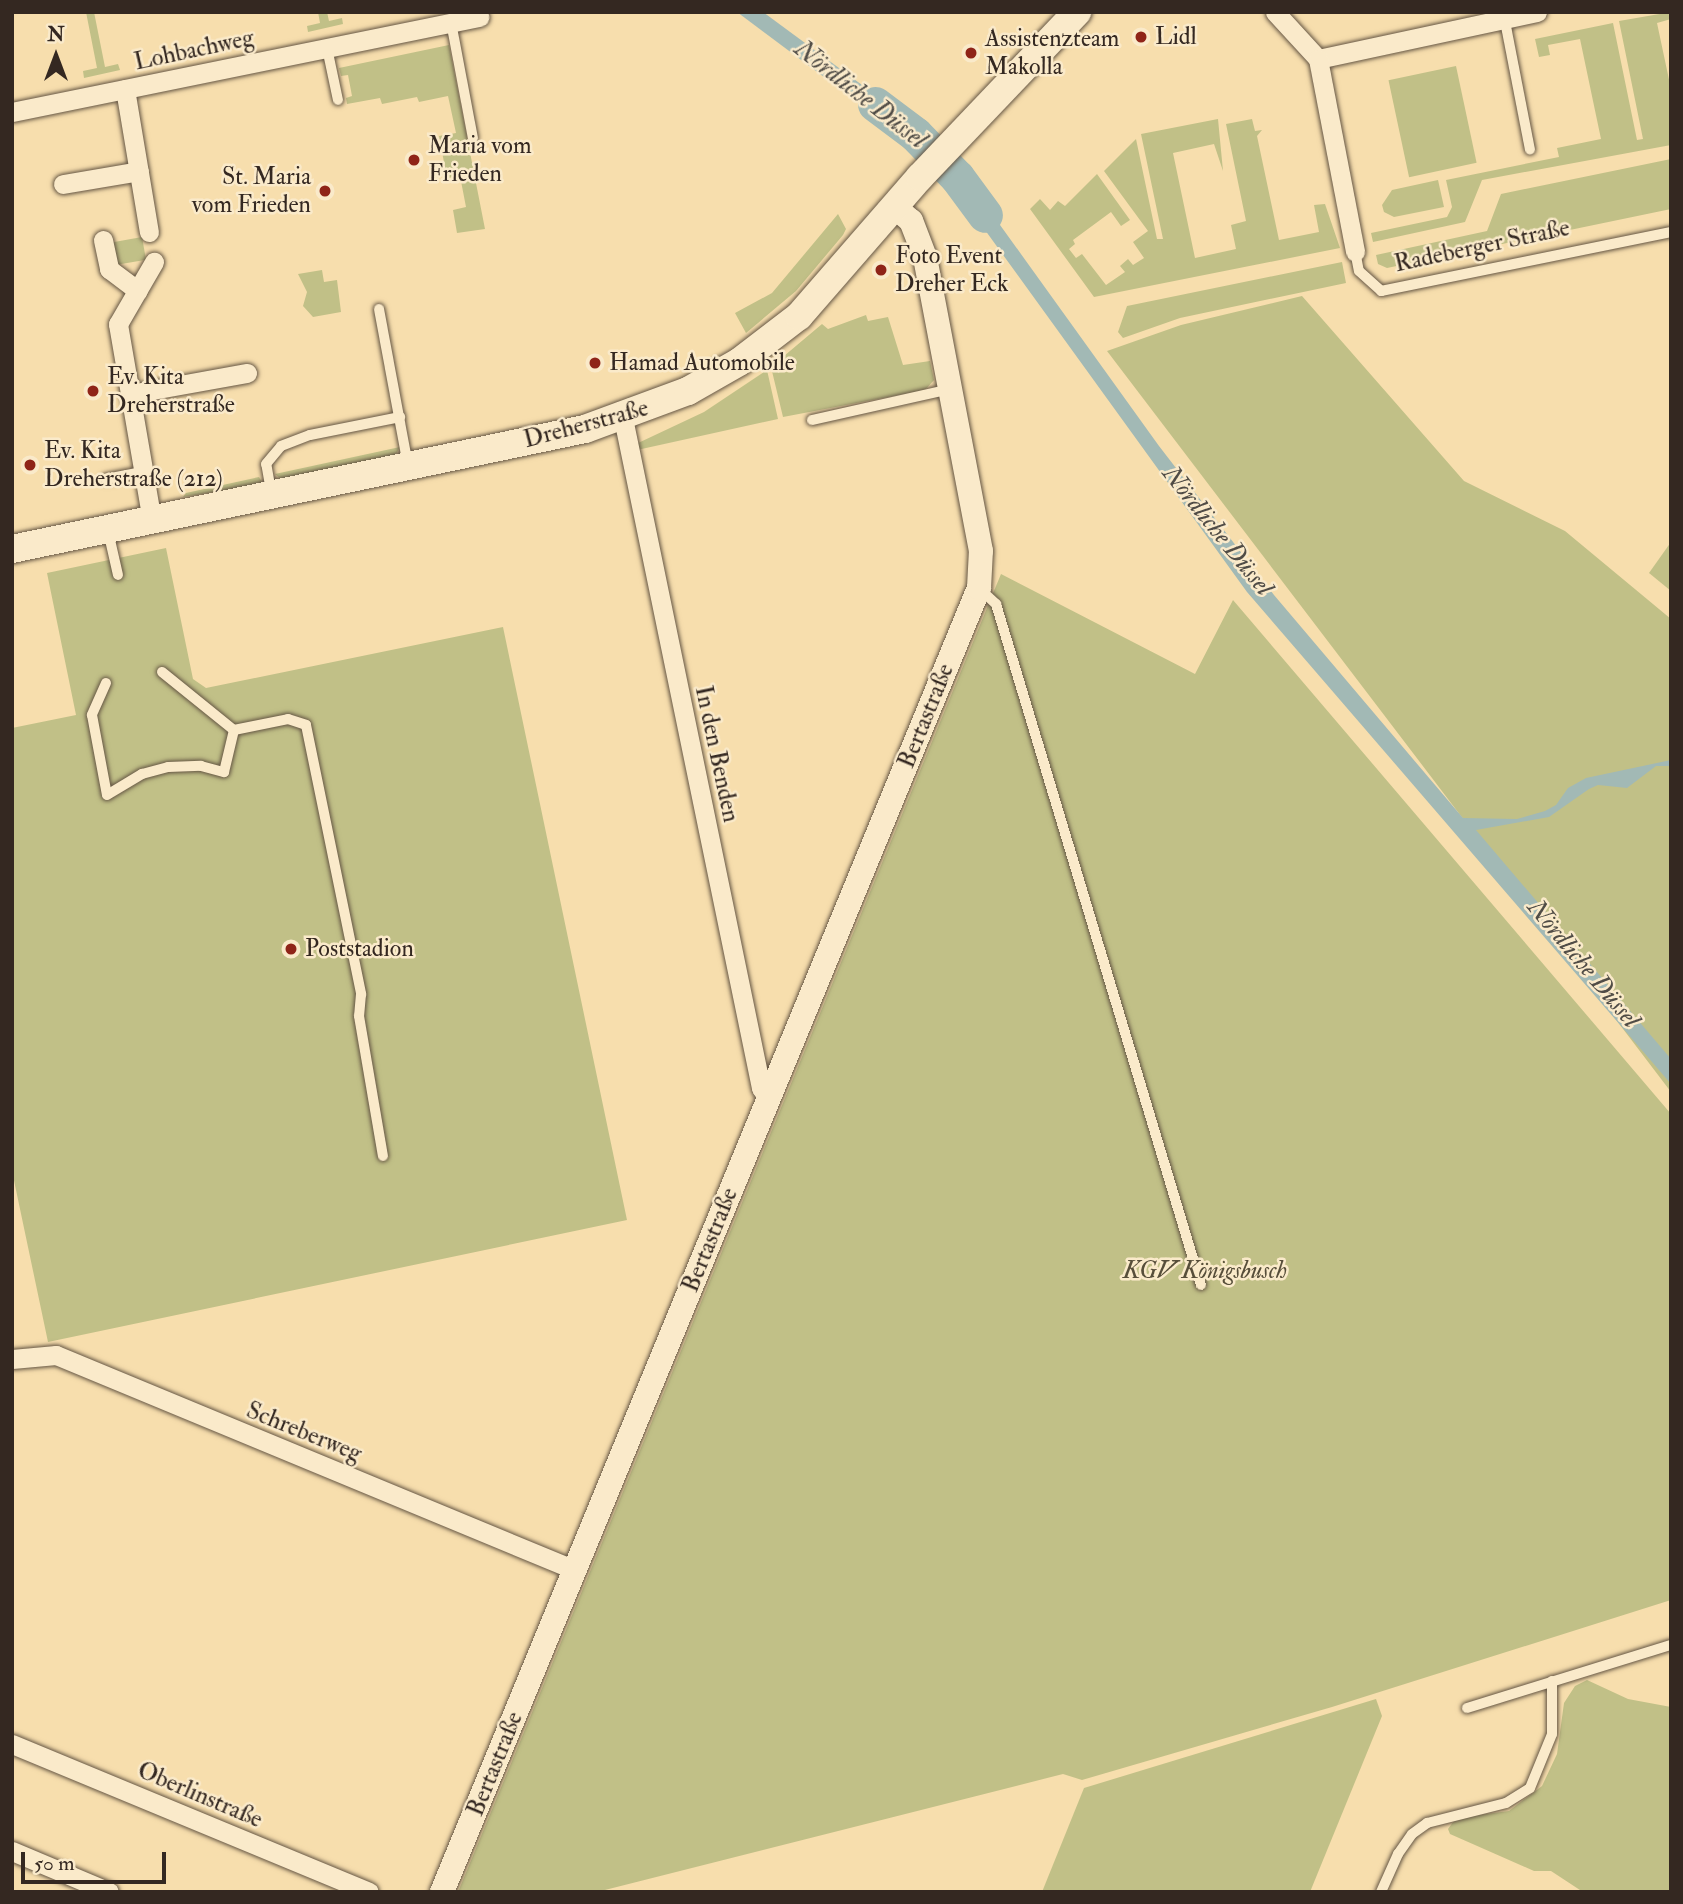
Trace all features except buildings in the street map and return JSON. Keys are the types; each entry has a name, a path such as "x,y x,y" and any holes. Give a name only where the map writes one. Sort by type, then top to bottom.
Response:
{"main road":[{"name":"Dreherstraße","path":"12,549 623,418 715,377 774,338 827,286 920,177 1077,12"}],"street":[{"path":"1275,12 1318,58 1504,16 1537,12"},
{"name":"Lohbachweg","path":"12,112 481,14"},
{"name":"Radeberger Straße","path":"1318,58 1355,251"},
{"name":"Lohbachweg","path":"125,89 149,232"},
{"path":"63,184 139,171"},
{"name":"Bertastraße","path":"442,1892 979,588 981,551 921,242 911,221 895,207"},
{"path":"103,240 109,269 138,290"},
{"path":"152,521 118,324 154,262"},
{"path":"130,394 247,373"},
{"name":"In den Benden","path":"623,418 761,1088 768,1098"},
{"name":"Schreberweg","path":"12,1359 56,1355 575,1570"},
{"name":"Oberlinstraße","path":"12,1744 369,1892"},
{"path":"12,1851 109,1892"}],"lane":[{"path":"1504,16 1530,150"},
{"path":"451,22 473,138"},
{"path":"327,48 338,100"},
{"name":"Radeberger Straße","path":"1355,251 1359,271 1381,290 1671,232"},
{"path":"379,309 408,465"},
{"path":"812,420 951,389"},
{"path":"272,495 266,464 281,446 310,435 400,417"},
{"path":"106,479 144,472"},
{"path":"108,530 118,575"},
{"path":"979,588 996,604 1201,1285"},
{"path":"162,671 234,730"},
{"path":"106,683 92,715 107,795 142,774 168,767 201,766 224,772 234,730"},
{"path":"234,730 289,719 306,725 361,994 359,1016 383,1156"},
{"path":"1466,1708 1671,1645"},
{"path":"1381,1892 1398,1854 1419,1828 1446,1816 1506,1803 1530,1788 1552,1734 1552,1681"}],"green space":[{"path":"86,12 94,12 105,67 118,64 120,70 84,78 83,71 97,68"},
{"path":"318,12 327,12 329,21 342,18 343,24 308,32 307,26 320,23"},
{"path":"1671,12 1671,19 1657,23 1671,89 1671,145 1482,180 1465,222 1373,242 1371,233 1447,217 1452,207 1446,180 1559,157 1557,148 1601,139 1580,39 1548,45 1550,55 1539,57 1535,39 1613,23 1637,140 1643,139 1619,21"},
{"path":"449,45 485,229 457,233 453,210 466,207 460,176 447,178 439,136 456,133 448,96 419,102 417,97 382,104 380,98 347,104 346,98 352,96 348,75 341,76 339,68"},
{"path":"1456,66 1477,163 1409,177 1389,80"},
{"path":"1218,119 1223,171 1214,144 1173,153 1195,258 1236,249 1231,225 1246,221 1226,124 1252,119 1255,131 1262,130 1257,136 1279,240 1319,232 1314,205 1325,204 1340,248 1094,297 1030,209 1040,199 1050,210 1058,201 1065,206 1097,174 1130,220 1121,226 1111,212 1073,240 1075,244 1069,249 1076,258 1082,254 1106,285 1125,272 1120,266 1128,259 1133,265 1144,258 1133,242 1148,231 1104,171 1136,139 1157,239 1163,239 1141,134"},
{"path":"1671,159 1671,209 1387,268 1378,264 1376,255 1487,231 1501,194"},
{"path":"1438,180 1444,207 1394,217 1384,212 1382,205 1392,190"},
{"path":"838,214 846,229 843,235 796,291 746,333 735,313 772,293"},
{"path":"142,237 146,260 115,265 111,242"},
{"path":"1342,262 1346,283 1180,318 1123,338 1118,332 1127,306"},
{"path":"322,270 324,282 337,280 341,312 313,317 303,306 307,292 298,274"},
{"path":"1302,296 1464,481 1565,531 1671,619 1671,1092 1107,351 1181,325"},
{"path":"866,315 868,321 888,317 903,365 930,361 934,380 925,390 783,417 771,367 822,324 828,329"},
{"path":"767,370 778,419 637,450 636,444 704,412"},
{"path":"400,447 395,456 282,480 275,474"},
{"path":"259,477 263,484 183,497 186,493"},
{"path":"1671,542 1671,591 1649,573"},
{"name":"Poststadion","path":"166,548 193,679 206,688 503,627 627,1220 48,1342 12,1171 12,728 76,715 47,573"},
{"name":"KGV Königsbusch","path":"1001,574 1195,674 1233,600 1671,1114 1671,1600 1332,1707 1082,1780 1063,1774 597,1892 458,1892"},
{"path":"1587,1680 1628,1699 1671,1707 1671,1892 1583,1892 1551,1871 1534,1871 1450,1834 1448,1829 1456,1818 1509,1811 1542,1786 1557,1754 1564,1703 1575,1686"},
{"path":"1376,1699 1382,1716 1310,1892 1042,1892 1084,1788"}],"water":[{"path":"737,12 763,12 919,127 907,139"},
{"path":"962,172 1159,446 1274,595 1463,818 1517,819 1556,805 1568,788 1586,778 1671,760 1671,766 1656,766 1627,788 1598,785 1589,789 1549,817 1476,830 1671,1059 1671,1084 1247,592 951,183"}],"waterway":[{"name":"Nördliche Düssel","path":"875,104 915,134 957,177 985,215"}],"place":[{"name":"Lidl","path":"1141,37"},
{"name":"Assistenzteam Makolla","path":"971,53"},
{"name":"Maria vom Frieden","path":"414,160"},
{"name":"St. Maria vom Frieden","path":"325,191"},
{"name":"Foto Event Dreher Eck","path":"881,270"},
{"name":"Hamad Automobile","path":"595,363"},
{"name":"Ev. Kita Dreherstraße","path":"93,391"},
{"name":"Ev. Kita Dreherstraße (212)","path":"30,465"},
{"name":"Poststadion","path":"291,949"}]}
